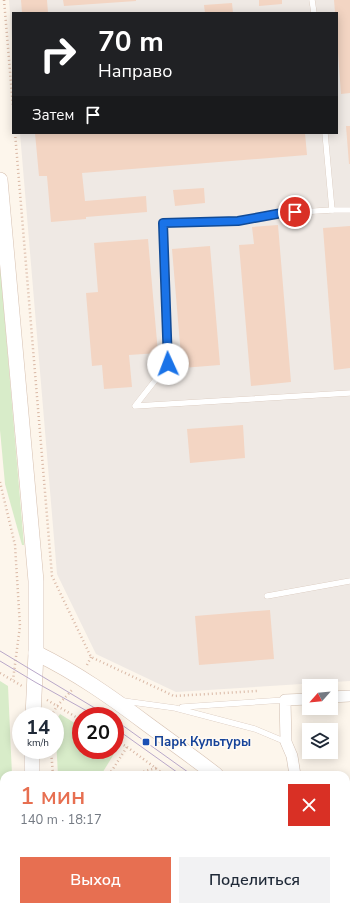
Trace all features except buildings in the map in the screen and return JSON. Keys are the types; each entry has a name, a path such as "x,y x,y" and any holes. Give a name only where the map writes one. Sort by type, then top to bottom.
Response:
{"main road":[{"path":"0,180 36,580 36,653 33,707"},
{"path":"36,653 63,666 81,677 115,700 211,771"},
{"path":"32,759 32,771"}],"street":[{"path":"338,697 350,696"},
{"path":"294,771 292,756 286,742 285,700 302,699"}],"lane":[{"path":"312,0 314,12"},
{"path":"325,134 332,210"},
{"path":"350,210 282,213 238,221 163,223 168,364 135,406 350,393"},
{"path":"267,596 350,581"},
{"path":"115,700 175,708 255,729 286,742"},
{"path":"175,708 285,700"}],"path":[{"path":"4,0 12,95"},
{"path":"15,134 52,576 91,657 174,696 261,691"},
{"path":"0,482 15,545 20,626 13,680 0,673"},
{"path":"124,745 160,771"},
{"path":"112,771 127,747"},
{"path":"52,759 53,771"},
{"path":"146,771 156,768"}],"shaded area":[{"path":"9,0 350,0 350,681 338,682 338,679 302,679 302,684 176,692 96,654 57,574 20,134 338,134 338,12 12,12 12,40"}],"green space":[{"path":"0,264 24,545 22,545 5,484 0,430"},
{"path":"0,681 8,686 12,771 0,771"},
{"path":"64,716 72,721 72,759 111,759 103,771 58,771 57,759 64,759"}],"tram line":[{"path":"0,651 93,707"},
{"path":"0,661 80,707"},
{"path":"124,726 186,771"},
{"path":"124,734 175,771"}],"place":[{"name":"Парк Культуры","path":"146,742"}],"route":[{"path":"168,364 163,223 238,221 295,212"}]}
